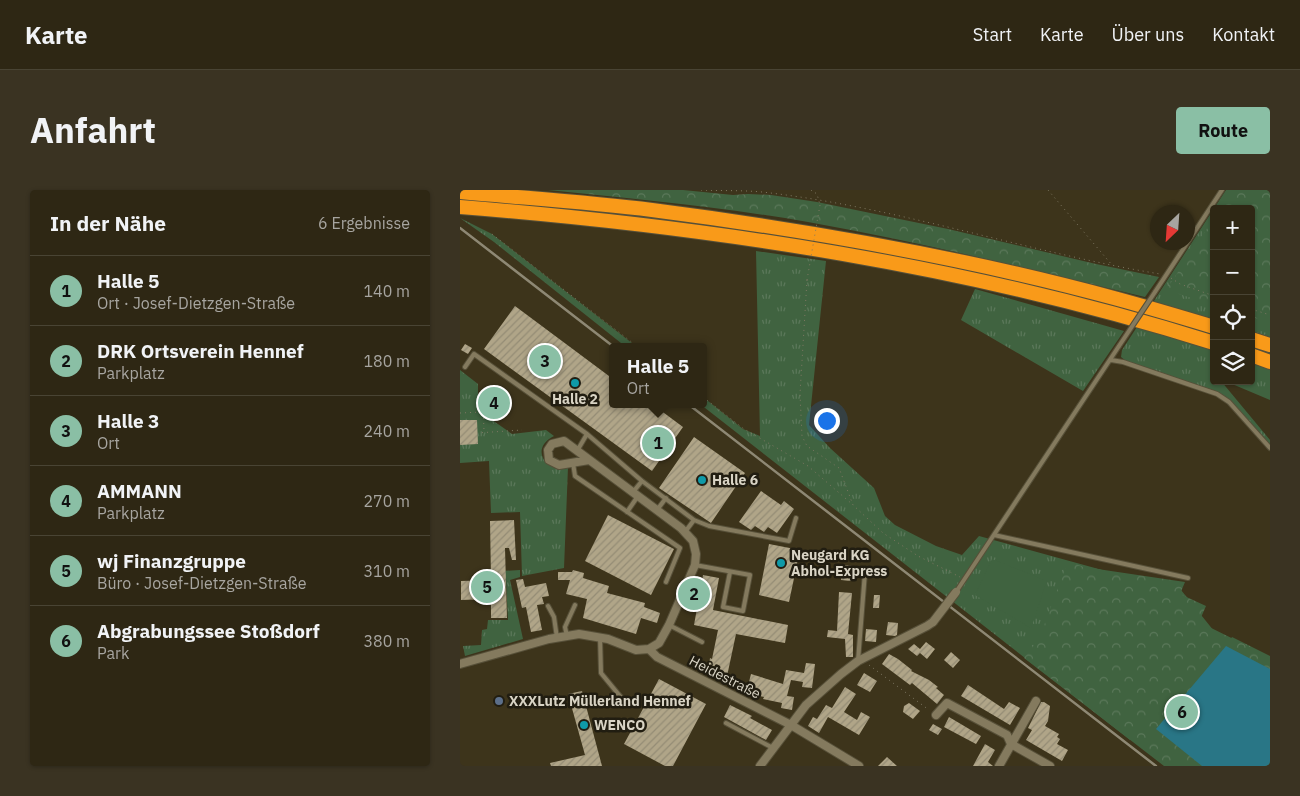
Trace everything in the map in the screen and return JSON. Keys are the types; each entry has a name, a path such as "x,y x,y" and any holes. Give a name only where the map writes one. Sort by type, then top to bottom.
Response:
{"highway":[{"path":"460,192 651,210 804,232 872,244 976,264 1045,280 1210,326"},
{"path":"460,207 602,220 726,236 892,264 1043,296 1210,342"},
{"path":"1254,340 1270,345"},
{"path":"1255,356 1270,362"}],"street":[{"path":"460,664 579,634 600,637 636,650 649,649 659,643 669,625 695,565 696,554 693,541 685,532 657,510 564,441 552,444 548,450 550,460 559,465 588,460"},
{"path":"760,766 806,705 858,661 928,626 956,592"},
{"name":"Heidestraße","path":"649,649 657,657 791,725 859,766"},
{"path":"998,766 1036,701"},
{"path":"936,715 947,702 1007,735 1011,744 1050,766"}],"lane":[{"path":"956,592 1222,190"},
{"path":"465,367 474,354 587,434 642,481 694,520 710,526 789,541 796,518"},
{"path":"1111,360 1123,362 1217,394 1229,402 1270,448"},
{"path":"576,450 587,434"},
{"path":"573,462 575,476 680,548 666,582"},
{"path":"627,512 642,481"},
{"path":"657,510 666,498"},
{"path":"685,532 694,520"},
{"path":"994,535 1188,578"},
{"path":"695,565 750,575 743,611 723,607 730,572"},
{"path":"858,661 865,572"},
{"path":"567,636 565,627 575,605"},
{"path":"548,606 554,617 557,638"},
{"path":"669,625 702,642"},
{"path":"600,637 601,673 624,701"},
{"path":"726,724 773,748"}],"path":[{"path":"701,190 761,192 820,200 968,231 1113,266 1167,275 1180,284 1211,295"},
{"path":"811,190 817,194 820,205 807,280 800,394 802,436 807,446 839,468 854,505"},
{"path":"1048,190 1113,266"},
{"path":"492,234 633,343"},
{"path":"1255,309 1270,315"},
{"path":"707,400 744,429 808,466 890,537 918,556 965,580"},
{"path":"483,403 484,432"},
{"path":"460,413 483,412"},
{"path":"478,433 522,430"},
{"path":"858,661 870,665 936,715"}],"green space":[{"path":"548,190 683,190 733,195 771,195 817,202 948,229 1159,277 1145,297 935,247 808,222 646,200"},
{"path":"1226,190 1270,190 1270,400 1234,385 1255,385 1255,205 1216,205"},
{"path":"1232,190 1270,190 1270,322 1255,318 1255,205 1223,205"},
{"path":"1210,215 1210,385 1224,385 1270,440 1270,450 1229,402 1216,395 1127,362 1121,357 1122,350 1187,250 1195,250 1195,238"},
{"path":"460,218 492,234 632,343 621,343 494,242"},
{"path":"1210,224 1210,304 1166,290 1193,250 1195,250 1195,246"},
{"path":"756,251 826,261 809,425 830,448 874,488 885,516 895,525 936,546 962,555 979,536 1153,584 1177,585 1226,646 1232,637 1270,656 1270,669 1130,740 705,408 707,408 707,400 743,429 760,436"},
{"path":"975,289 1124,331 1083,391 961,320"},
{"path":"460,370 478,384 478,410 512,434 546,430 554,436 547,441 542,452 543,458 552,466 568,467 564,568 522,576 520,512 491,513 489,461 460,463"},
{"path":"992,559 1047,581 1031,628 975,595"},
{"path":"1073,563 1084,567 1185,582 1180,594 1206,606 1199,622 1270,657 1270,766 1164,766 1024,658 1039,639 1065,569"},
{"path":"520,570 520,577 510,580 523,639 465,656 463,646 481,645 482,630 487,629 488,620 508,620 506,580 501,571"}],"water":[{"path":"1226,646 1270,669 1270,766 1202,766 1156,729"}],"building":[{"path":"515,306 609,376 609,408 657,408 683,427 652,471 484,349"},
{"path":"465,344 472,348 468,354 461,350"},
{"path":"460,420 477,420 478,444 460,445"},
{"name":"Halle 6","path":"694,437 745,473 711,523 659,488"},
{"path":"761,491 781,505 784,501 794,509 777,533 768,527 764,532 755,526 751,530 739,522"},
{"path":"608,515 674,549 651,595 585,561"},
{"path":"514,520 516,560 512,560 509,548 505,548 507,618 491,618 491,599 461,600 461,581 491,580 490,521"},
{"name":"Neugard KG Abhol-Express","path":"769,544 800,550 789,602 759,595"},
{"path":"843,565 853,566 851,581 841,580"},
{"path":"573,570 584,573 583,578 609,586 607,593 645,603 644,607 660,613 657,623 641,618 636,634 583,618 587,599 566,594 570,580 558,580 558,572 572,572"},
{"path":"703,575 719,578 713,610 788,625 785,643 736,634 726,681 708,672 718,630 694,625"},
{"path":"523,579 525,587 546,583 549,596 542,597 544,604 537,605 542,630 531,632 526,607 522,608 516,580"},
{"path":"839,592 852,593 848,634 853,635 853,657 846,657 845,639 827,637 828,630 837,631"},
{"path":"874,595 880,595 879,608 873,608"},
{"path":"888,622 898,623 897,635 886,635"},
{"path":"866,629 877,630 876,642 865,641"},
{"path":"926,642 935,649 927,659 920,653 917,656 908,649 914,644 920,649"},
{"path":"951,652 960,660 953,668 944,660"},
{"path":"889,654 898,659 911,671 938,687 936,688 944,695 937,704 912,683 910,685 882,664"},
{"path":"806,663 815,664 812,688 802,687 803,682 791,680 787,696 794,697 792,710 781,708 782,703 763,699 764,697 755,695 756,693 747,690 751,674 783,684 786,670 804,673"},
{"path":"864,673 877,681 870,692 857,685"},
{"path":"659,679 706,704 673,766 665,766 624,744"},
{"path":"968,685 1004,709 1009,702 1020,708 1010,725 961,696"},
{"path":"845,687 856,694 844,712 857,720 861,712 870,717 859,735 828,717 819,733 808,726 813,717 817,719 826,705 832,708"},
{"name":"WENCO","path":"582,691 602,766 551,766 550,763 585,755 568,694"},
{"path":"1041,702 1050,706 1048,721 1045,726 1059,734 1057,737 1060,739 1057,744 1068,750 1062,761 1026,740 1032,730 1028,728"},
{"path":"909,703 920,711 913,719 903,712 904,706"},
{"path":"730,705 752,716 750,718 772,730 766,740 724,717"},
{"path":"949,717 981,736 976,744 944,727"},
{"path":"933,724 942,729 938,735 929,730"},
{"path":"985,744 995,750 988,762 993,766 973,766"},
{"path":"887,757 897,766 878,766"}],"railway":[{"path":"460,228 609,343"},
{"path":"693,408 1156,766"}],"place":[{"name":"Halle 3","path":"545,361"},
{"name":"Halle 2","path":"575,383"},
{"name":"AMMANN","path":"494,403"},
{"name":"Halle 5","path":"658,443"},
{"name":"Halle 6","path":"702,480"},
{"name":"Neugard KG Abhol-Express","path":"781,563"},
{"name":"wj Finanzgruppe","path":"487,587"},
{"name":"DRK Ortsverein Hennef","path":"694,594"},
{"name":"XXXLutz Müllerland Hennef","path":"499,701"},
{"name":"Abgrabungssee Stoßdorf","path":"1182,712"},
{"name":"WENCO","path":"584,725"}]}
